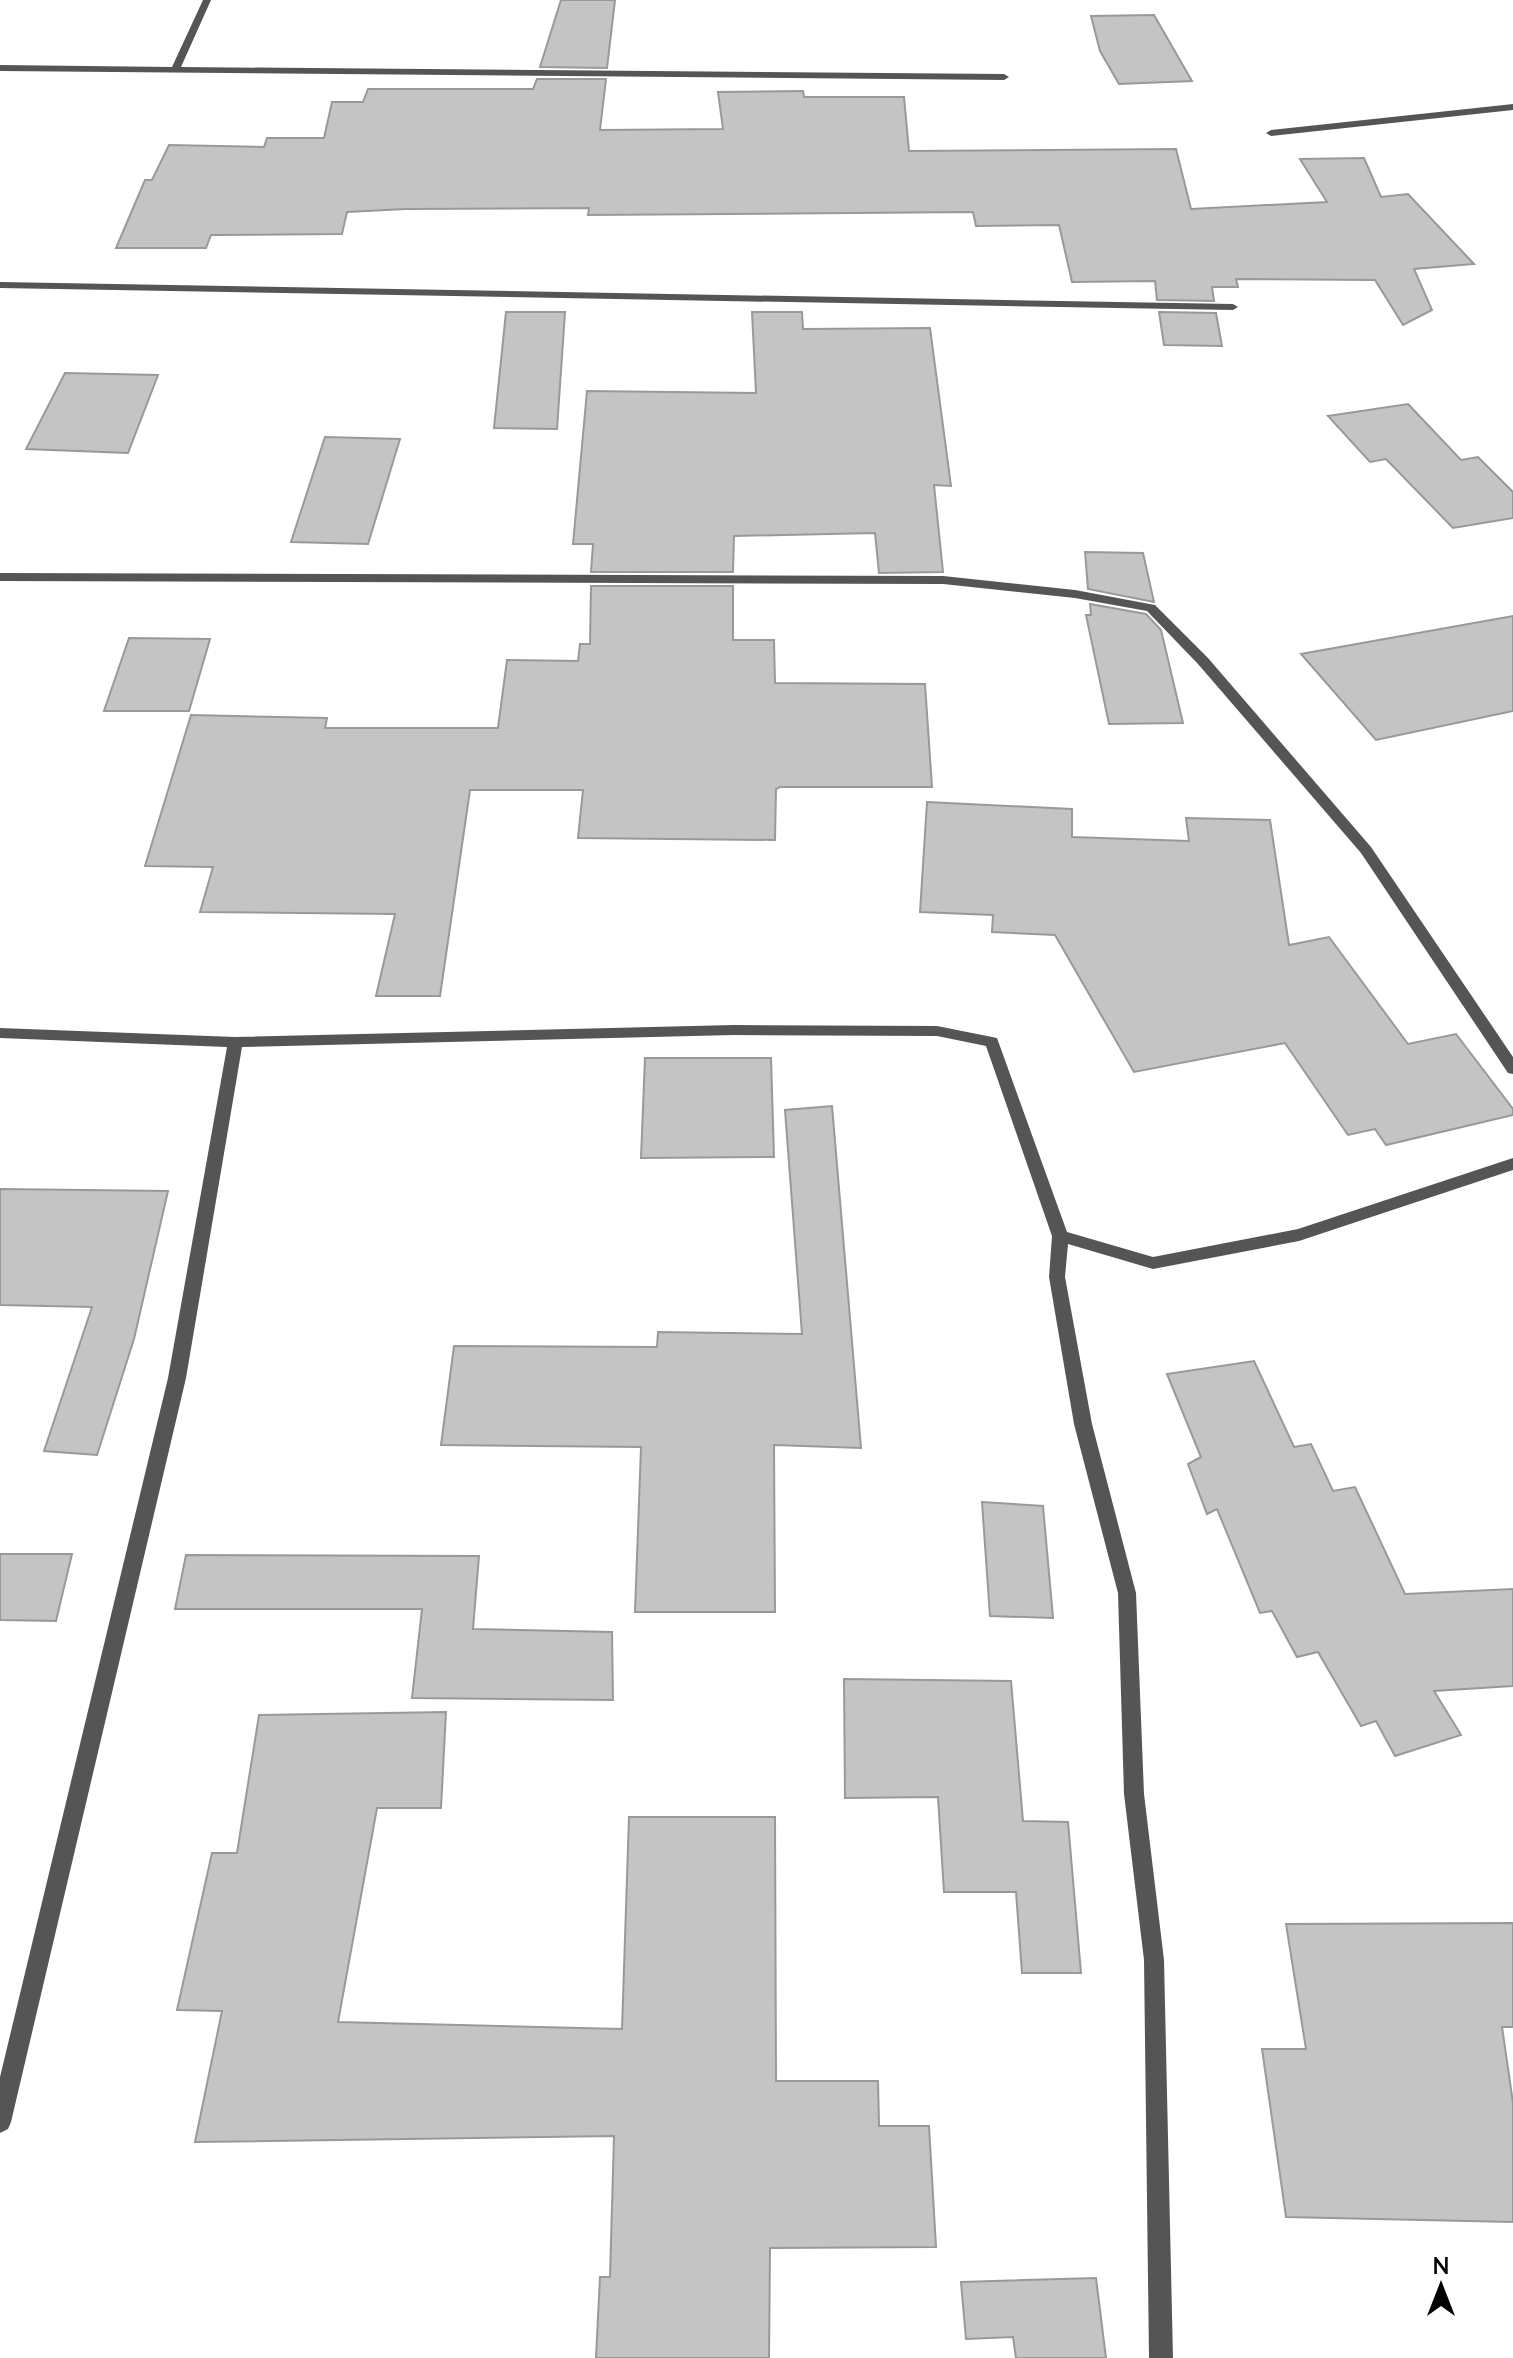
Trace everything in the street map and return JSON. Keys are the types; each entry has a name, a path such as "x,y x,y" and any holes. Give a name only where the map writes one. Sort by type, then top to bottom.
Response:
{"street":[{"path":"176,69 207,0"},
{"path":"0,68 1004,77"},
{"path":"1271,133 1513,107"},
{"path":"0,285 1233,307"},
{"path":"0,577 943,580 1075,594 1151,608 1203,661 1366,850 1513,1069"},
{"path":"0,1033 235,1042 734,1030 937,1031 992,1042 1060,1236 1057,1277 1083,1424 1127,1593 1134,1794 1154,1960 1161,2358"},
{"path":"0,2122 177,1378 235,1042"},
{"path":"1060,1236 1153,1263 1299,1235 1513,1164"}],"building":[{"path":"561,0 615,0 607,68 540,67"},
{"path":"1154,15 1192,81 1119,84 1100,51 1091,16"},
{"path":"537,79 606,79 600,130 723,129 718,92 803,91 804,97 904,97 909,151 1176,149 1191,209 1327,202 1300,159 1364,158 1381,197 1408,194 1474,264 1414,269 1432,310 1403,325 1375,280 1236,279 1238,287 1212,287 1214,301 1157,300 1155,281 1072,282 1059,225 976,226 973,212 588,215 589,208 406,209 347,212 342,234 211,235 206,248 116,248 145,180 152,180 169,145 264,147 267,138 324,138 332,102 363,102 368,89 533,89"},
{"path":"506,312 565,312 557,429 494,428"},
{"path":"752,312 802,312 803,329 930,328 951,486 934,485 943,572 879,573 875,533 734,536 733,572 591,572 593,544 573,544 587,391 756,393"},
{"path":"1159,312 1216,313 1222,346 1164,345"},
{"path":"65,373 158,375 128,453 26,449"},
{"path":"1408,404 1461,460 1478,457 1513,492 1513,518 1453,528 1386,459 1370,462 1328,416"},
{"path":"325,437 400,439 368,544 291,542"},
{"path":"1085,552 1143,553 1154,602 1088,589"},
{"path":"591,586 733,586 733,640 774,640 775,683 925,684 932,787 780,787 776,789 775,840 578,838 583,790 470,790 440,996 376,996 395,914 200,912 213,867 145,866 191,715 327,718 325,728 498,728 507,660 578,661 580,644 590,644"},
{"path":"1090,604 1146,614 1161,630 1183,723 1109,724 1086,615 1091,615"},
{"path":"1513,616 1513,711 1376,740 1301,654"},
{"path":"129,638 210,639 189,711 104,711"},
{"path":"927,802 1072,809 1072,837 1189,841 1186,818 1270,820 1289,945 1329,937 1408,1044 1456,1034 1513,1109 1513,1115 1386,1145 1375,1129 1348,1135 1285,1043 1134,1072 1055,935 992,932 993,915 920,912"},
{"path":"645,1058 771,1058 774,1157 641,1158"},
{"path":"832,1106 861,1448 774,1445 775,1612 635,1612 641,1447 441,1445 454,1346 657,1347 658,1332 802,1334 785,1110"},
{"path":"0,1189 168,1191 134,1339 97,1455 44,1451 92,1307 0,1305"},
{"path":"1254,1361 1294,1447 1311,1444 1333,1491 1355,1487 1405,1594 1513,1589 1513,1686 1434,1691 1461,1735 1395,1756 1376,1721 1361,1726 1318,1652 1297,1657 1272,1611 1260,1613 1217,1509 1207,1514 1188,1464 1201,1457 1167,1374"},
{"path":"982,1502 1043,1506 1053,1618 990,1616"},
{"path":"0,1554 72,1554 56,1621 0,1620"},
{"path":"186,1555 479,1556 473,1629 612,1632 613,1700 412,1698 422,1609 175,1609"},
{"path":"844,1679 1011,1681 1023,1821 1068,1822 1081,1973 1022,1973 1016,1892 944,1892 938,1797 845,1798"},
{"path":"446,1712 441,1808 377,1808 338,2022 622,2029 629,1817 775,1817 776,2081 878,2081 879,2126 929,2126 936,2247 770,2248 769,2358 596,2358 600,2277 610,2277 614,2136 195,2142 222,2011 177,2010 212,1853 237,1853 259,1715"},
{"path":"1513,1923 1513,2027 1502,2027 1513,2103 1513,2222 1286,2217 1262,2049 1306,2049 1286,1924"},
{"path":"1096,2278 1106,2358 1016,2358 1013,2337 966,2339 961,2282"}]}
